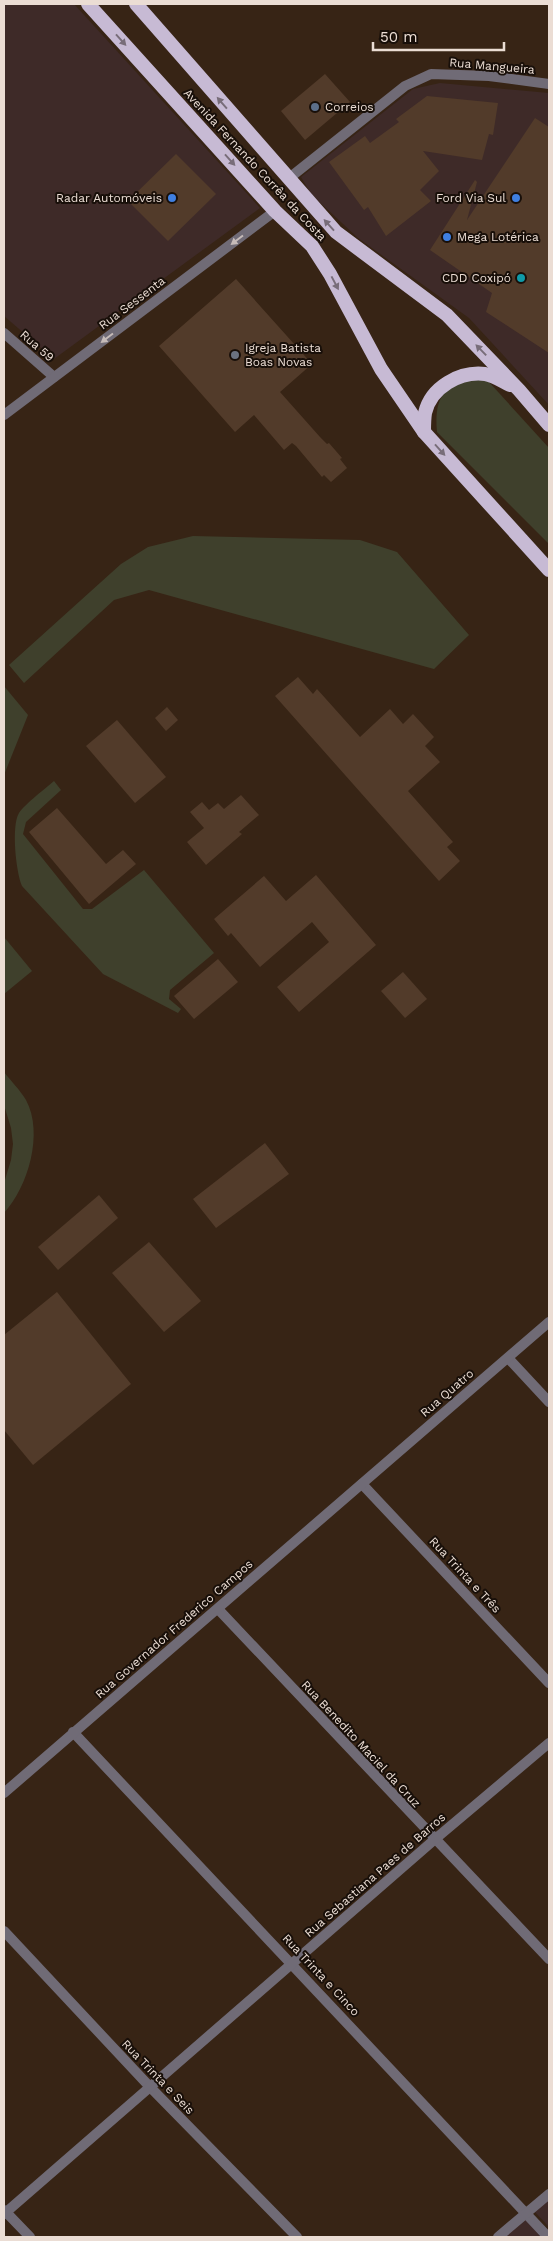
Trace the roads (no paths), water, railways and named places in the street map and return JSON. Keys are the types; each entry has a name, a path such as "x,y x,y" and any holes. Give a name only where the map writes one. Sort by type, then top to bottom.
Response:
{"highway":[{"name":"Avenida Fernando Corrêa da Costa","path":"88,4 275,211 312,246 330,274 381,369 424,432 549,570"},
{"name":"Avenida Fernando Corrêa da Costa","path":"136,4 336,232 447,315 519,390 549,425"},
{"path":"424,432 425,413 431,399 446,383 470,374 487,374 519,390"}],"street":[{"name":"Rua Mangueira","path":"288,179 405,86 431,74 489,76 549,84"},
{"name":"Rua Sessenta","path":"4,415 275,211"},
{"name":"Rua 59","path":"4,334 54,378"},
{"name":"Rua Quatro","path":"362,1484 549,1322"},
{"path":"508,1358 549,1402"},
{"name":"Rua Governador Frederico Campos","path":"4,1793 362,1484"},
{"name":"Rua Trinta e Três","path":"362,1484 549,1683"},
{"name":"Rua Benedito Maciel da Cruz","path":"218,1609 434,1840 549,1959"},
{"name":"Rua Trinta e Cinco","path":"73,1732 548,2237"},
{"name":"Rua Sebastiana Paes de Barros","path":"4,2212 549,1743"},
{"name":"Rua Trinta e Seis","path":"4,1931 150,2087 297,2237"},
{"path":"498,2237 549,2194"},
{"path":"4,2212 30,2237"}],"place":[{"name":"Correios","path":"315,107"},
{"name":"Radar Automóveis","path":"172,198"},
{"name":"Ford Via Sul","path":"516,198"},
{"name":"Mega Lotérica","path":"447,237"},
{"name":"CDD Coxipó","path":"521,278"},
{"name":"Igreja Batista Boas Novas","path":"235,355"}]}
